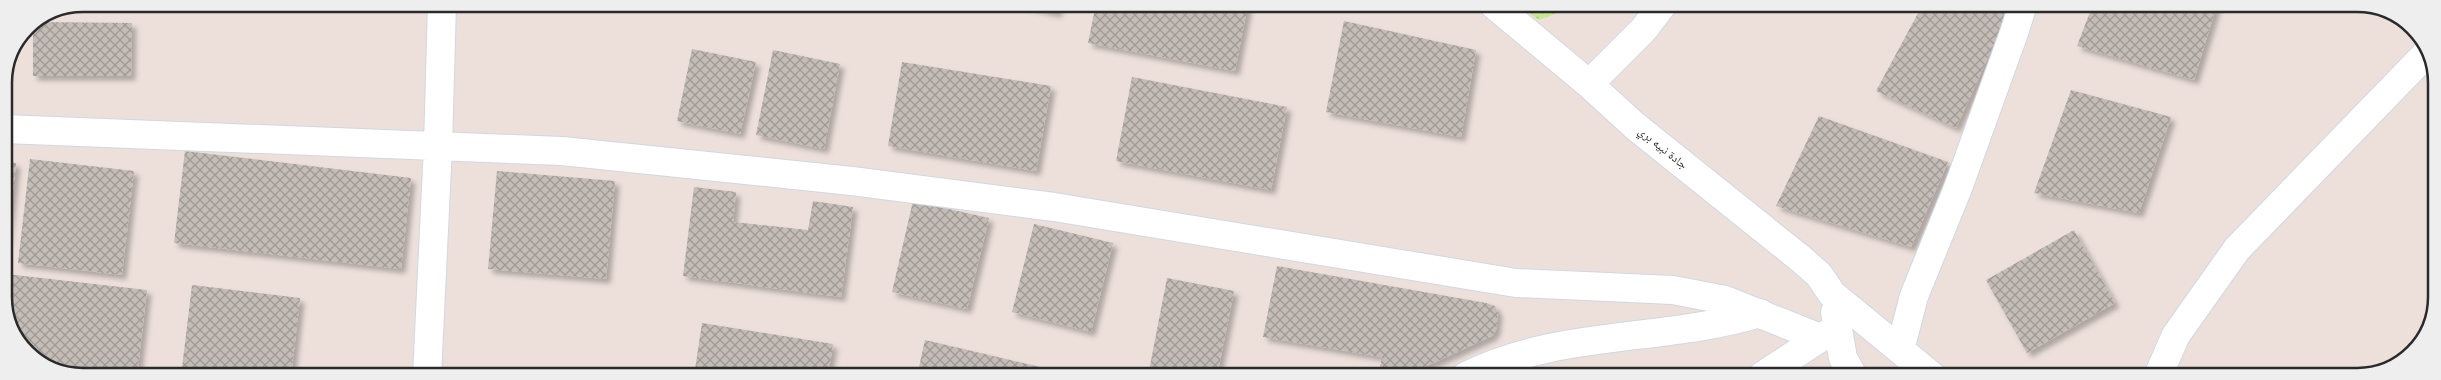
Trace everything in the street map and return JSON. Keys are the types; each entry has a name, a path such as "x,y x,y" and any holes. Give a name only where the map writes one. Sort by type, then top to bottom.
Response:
{"street":[{"path":"427,368 438,146 442,13"},
{"name":"جادة نبيه بري","path":"1504,13 1589,84 1635,126 1801,259 1819,275 1832,294 1922,368"},
{"path":"1589,84 1644,30 1656,13"},
{"path":"1900,350 1914,296 1958,188 2021,13"},
{"path":"2162,368 2176,335 2237,249 2423,56"},
{"path":"13,129 562,151 852,181 1054,207 1516,283 1673,290 1725,300 1760,313 1829,333"},
{"name":"جادة نبيه بري","path":"1832,294 1829,333 1848,368"},
{"path":"1481,368 1542,349 1586,341 1690,328 1738,320 1760,313"},
{"path":"1774,368 1829,333"}],"green space":[{"path":"1529,13 1557,13 1539,20"}],"building":[{"path":"1094,13 1246,13 1235,71 1088,43"},
{"path":"1918,13 2008,13 1956,128 1876,91"},
{"path":"2090,13 2214,13 2194,80 2077,46"},
{"path":"1344,21 1476,50 1461,137 1326,112"},
{"path":"48,22 132,23 131,76 33,76 33,33 44,24"},
{"path":"692,49 756,62 740,134 677,121"},
{"path":"773,50 840,64 824,149 756,135"},
{"path":"902,62 1051,86 1036,171 888,146"},
{"path":"1132,77 1287,107 1271,190 1116,161"},
{"path":"2071,90 2171,117 2139,213 2034,193"},
{"path":"1819,116 1948,162 1911,247 1776,206"},
{"path":"185,151 411,178 401,269 174,243"},
{"path":"30,159 134,171 122,275 18,263"},
{"path":"13,163 16,163 13,190"},
{"path":"497,171 615,181 606,279 488,269"},
{"path":"694,187 736,192 733,222 808,230 813,201 853,207 841,297 683,276"},
{"path":"913,201 989,218 967,309 892,292"},
{"path":"1034,224 1113,243 1091,332 1012,312"},
{"path":"2074,230 2115,303 2027,353 1986,280"},
{"path":"1277,266 1486,303 1495,306 1498,313 1496,330 1492,336 1422,368 1380,368 1382,357 1263,337"},
{"path":"13,275 147,290 138,368 74,367 44,356 27,340 16,319 14,310"},
{"path":"1167,278 1234,291 1219,368 1150,368"},
{"path":"192,285 300,298 292,368 182,368"},
{"path":"702,323 833,344 829,368 695,368"},
{"path":"925,340 1044,368 919,368"}]}
